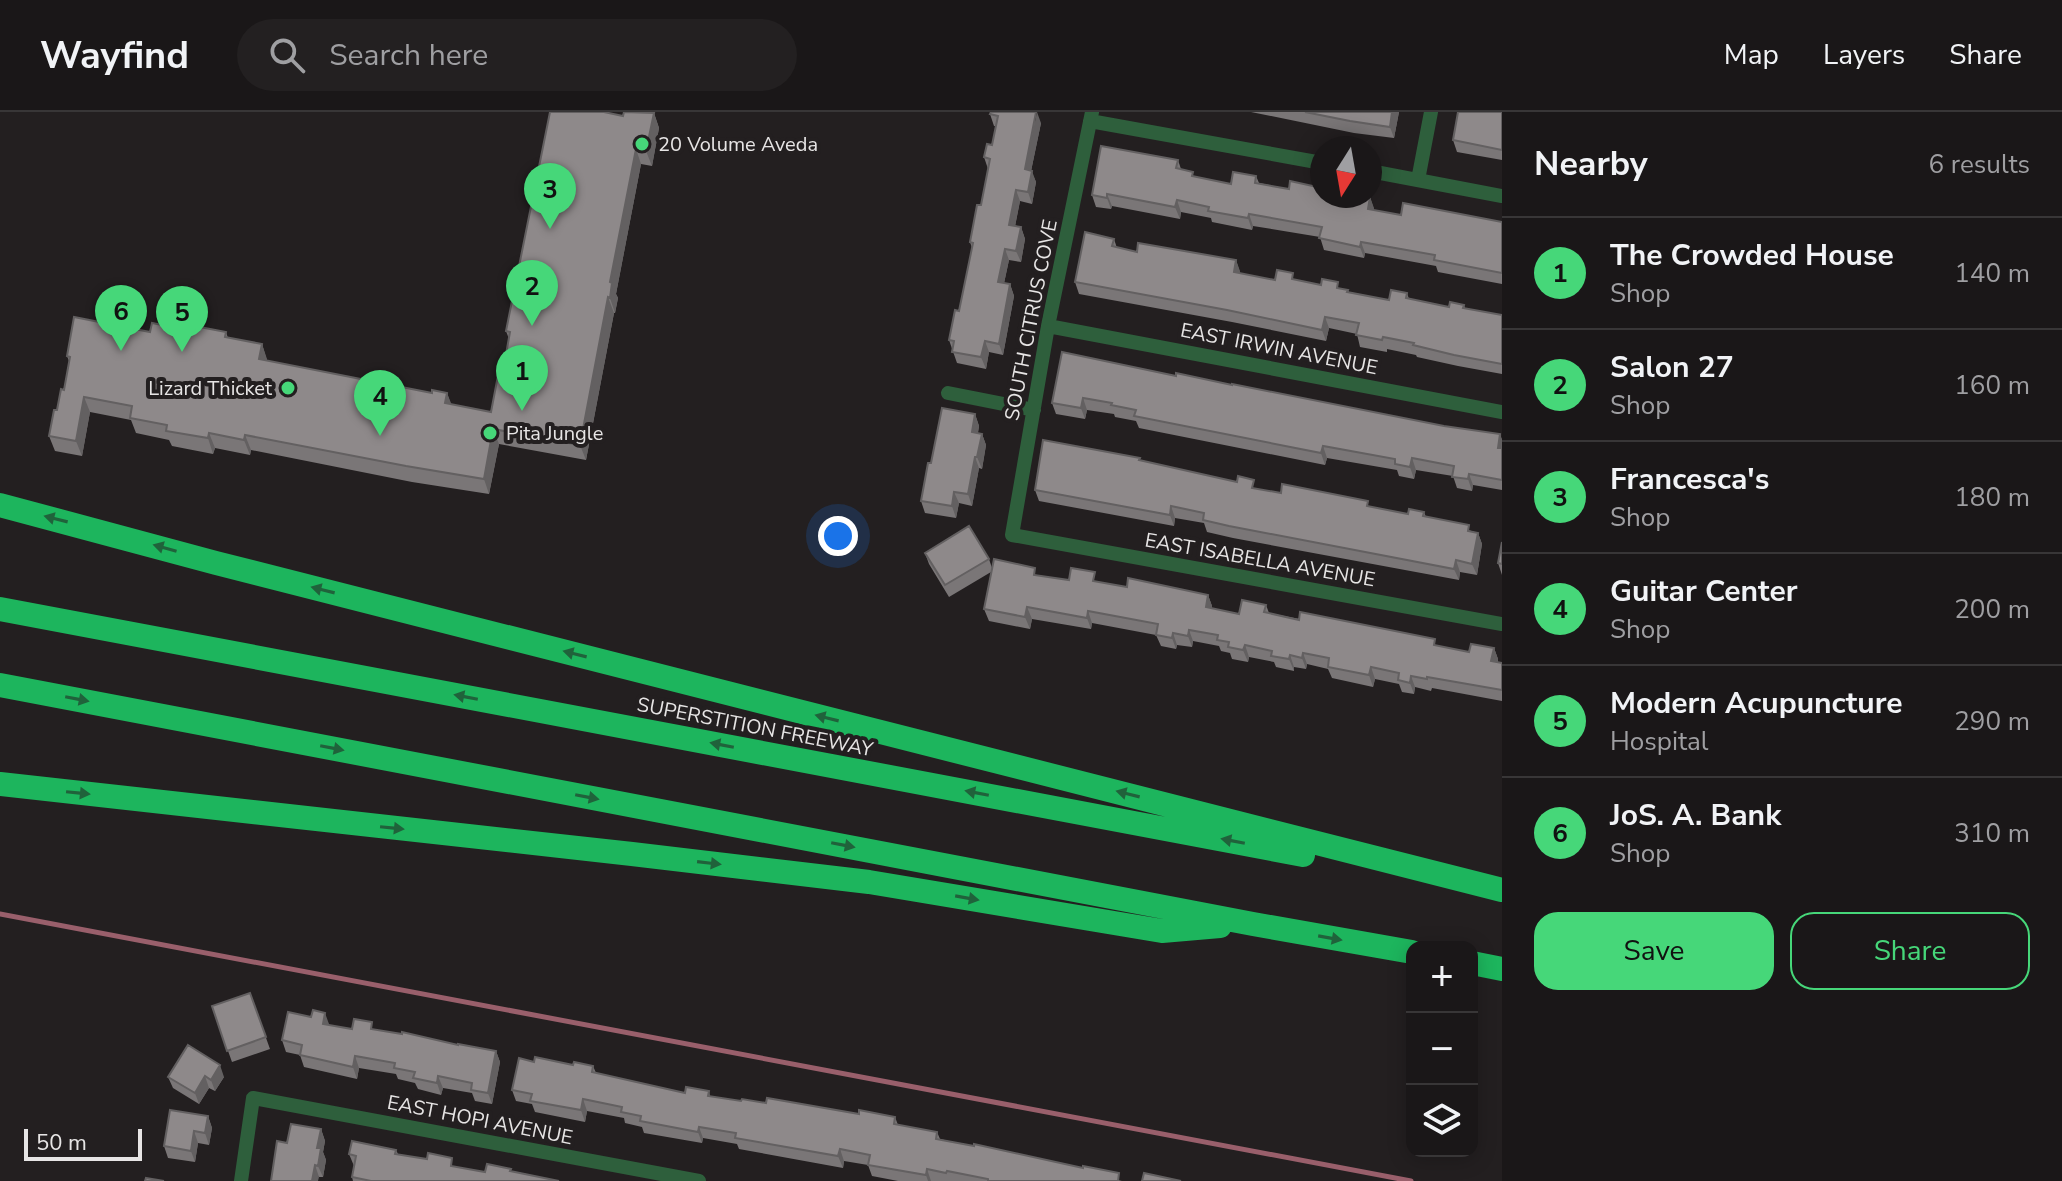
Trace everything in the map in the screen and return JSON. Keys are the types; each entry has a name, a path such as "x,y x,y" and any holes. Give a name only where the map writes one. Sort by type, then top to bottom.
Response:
{"highway":[{"path":"0,505 1502,891"},
{"name":"SUPERSTITION FREEWAY","path":"0,609 1502,891"},
{"path":"0,685 1406,951"},
{"path":"0,784 869,882 1162,931 1253,924"},
{"path":"1478,964 1502,969"}],"street":[{"path":"1418,180 1431,112"},
{"path":"1091,116 1310,161"},
{"name":"SOUTH CITRUS COVE","path":"1012,535 1048,326 1091,116"},
{"path":"1382,173 1502,196"},
{"name":"EAST IRWIN AVENUE","path":"1048,326 1502,412"},
{"path":"948,393 1034,410"},
{"name":"EAST ISABELLA AVENUE","path":"1012,535 1502,624"},
{"name":"EAST HOPI AVENUE","path":"241,1181 253,1098 699,1181"}],"building":[{"path":"550,112 604,112 623,116 624,112 654,113 646,151 636,149 580,445 493,429 484,479 245,435 244,440 209,433 208,438 166,431 167,425 130,418 132,406 84,397 76,441 49,436 54,410 57,410 61,389 64,390 74,317 150,332 152,323 188,330 189,325 226,332 225,337 262,344 259,359 432,393 432,390 447,393 445,403 491,412 501,360 505,360 510,332 506,331"},
{"path":"991,112 1036,112 1025,169 1032,171 1028,192 1016,190 1009,225 1021,227 1016,251 1005,249 998,282 1010,284 999,344 985,341 981,357 952,352 954,341 949,340 955,310 959,311 973,243 970,242 977,205 981,205 990,159 984,157 987,144 992,145 998,116"},
{"path":"1305,112 1392,112 1390,127"},
{"path":"1458,112 1502,112 1502,150 1453,140"},
{"path":"1101,146 1178,160 1176,168 1193,172 1192,176 1231,184 1233,172 1256,176 1255,183 1289,189 1290,181 1310,185 1310,208 1368,208 1401,215 1403,203 1502,222 1502,273 1434,260 1435,255 1361,242 1360,247 1319,238 1322,227 1249,214 1248,218 1208,211 1209,207 1177,200 1175,207 1107,194 1107,198 1092,195"},
{"path":"1085,232 1114,239 1112,246 1137,252 1138,243 1236,260 1234,272 1275,280 1277,270 1293,273 1292,279 1321,285 1322,279 1338,282 1337,288 1347,292 1389,300 1391,290 1407,293 1406,298 1449,307 1450,302 1464,305 1463,308 1502,315 1502,364 1414,343 1356,335 1359,323 1325,317 1322,330 1075,282"},
{"path":"1062,352 1176,376 1176,373 1444,426 1500,434 1498,448 1502,448 1502,480 1469,474 1468,479 1452,477 1454,466 1412,458 1410,467 1395,464 1395,459 1323,446 1321,453 1134,416 1136,410 1083,398 1081,408 1052,403"},
{"path":"942,408 975,414 972,432 982,434 968,494 954,492 952,506 921,501"},
{"path":"1043,440 1140,458 1237,482 1238,476 1254,480 1252,488 1281,493 1282,484 1368,501 1367,506 1408,514 1409,509 1424,512 1423,516 1469,525 1468,531 1478,533 1472,564 1456,560 1454,569 1229,526 1203,520 1204,513 1171,506 1170,515 1035,490"},
{"path":"969,526 989,559 945,585 925,553"},
{"path":"1502,542 1502,564 1498,563"},
{"path":"994,559 1035,568 1034,575 1069,580 1071,568 1095,572 1093,581 1127,587 1128,578 1208,595 1206,607 1239,614 1242,600 1266,605 1264,612 1299,620 1300,612 1435,639 1434,645 1469,652 1471,644 1494,648 1491,661 1502,663 1502,690 1427,677 1411,676 1410,683 1398,680 1399,673 1371,667 1369,675 1328,667 1329,658 1303,653 1302,658 1290,655 1289,659 1271,656 1272,651 1245,645 1243,650 1228,647 1229,642 1217,640 1218,635 1189,630 1188,636 1173,633 1172,638 1156,635 1158,624 1088,611 1087,618 1027,607 1025,617 984,609"},
{"path":"250,993 266,1037 227,1051 212,1006"},
{"path":"313,1010 325,1013 323,1024 352,1029 354,1019 372,1022 371,1029 402,1032 496,1051 488,1093 471,1090 472,1083 438,1076 437,1083 413,1078 415,1072 394,1068 395,1063 355,1056 353,1067 300,1055 302,1045 282,1040 288,1012 311,1017"},
{"path":"188,1045 220,1065 211,1080 205,1076 195,1093 168,1077"},
{"path":"535,1057 593,1066 592,1072 685,1093 686,1087 709,1091 708,1096 741,1101 766,1103 767,1098 895,1117 894,1124 937,1132 936,1139 1119,1173 1118,1181 988,1181 927,1169 926,1175 868,1165 870,1155 840,1149 838,1156 735,1138 736,1133 699,1127 698,1132 640,1121 641,1116 621,1112 622,1107 583,1099 581,1110 530,1101 532,1094 512,1090 519,1058 534,1062"},
{"path":"170,1110 208,1116 205,1133 194,1131 191,1151 164,1146"},
{"path":"291,1124 321,1129 317,1148 321,1148 318,1166 315,1165 312,1181 271,1181 277,1141 287,1143"},
{"path":"352,1141 396,1150 395,1154 427,1159 428,1153 452,1158 451,1166 485,1172 487,1164 559,1181 371,1181 352,1177 356,1156 349,1154"},
{"path":"1144,1173 1181,1181 1142,1181"}],"waterway":[{"path":"0,914 1411,1181"}],"place":[{"name":"20 Volume Aveda","path":"642,144"},
{"name":"Francesca's","path":"550,229"},
{"name":"Salon 27","path":"532,326"},
{"name":"JoS. A. Bank","path":"121,351"},
{"name":"Modern Acupuncture","path":"182,352"},
{"name":"Lizard Thicket","path":"288,388"},
{"name":"The Crowded House","path":"522,411"},
{"name":"Pita Jungle","path":"490,433"},
{"name":"Guitar Center","path":"380,436"}]}
